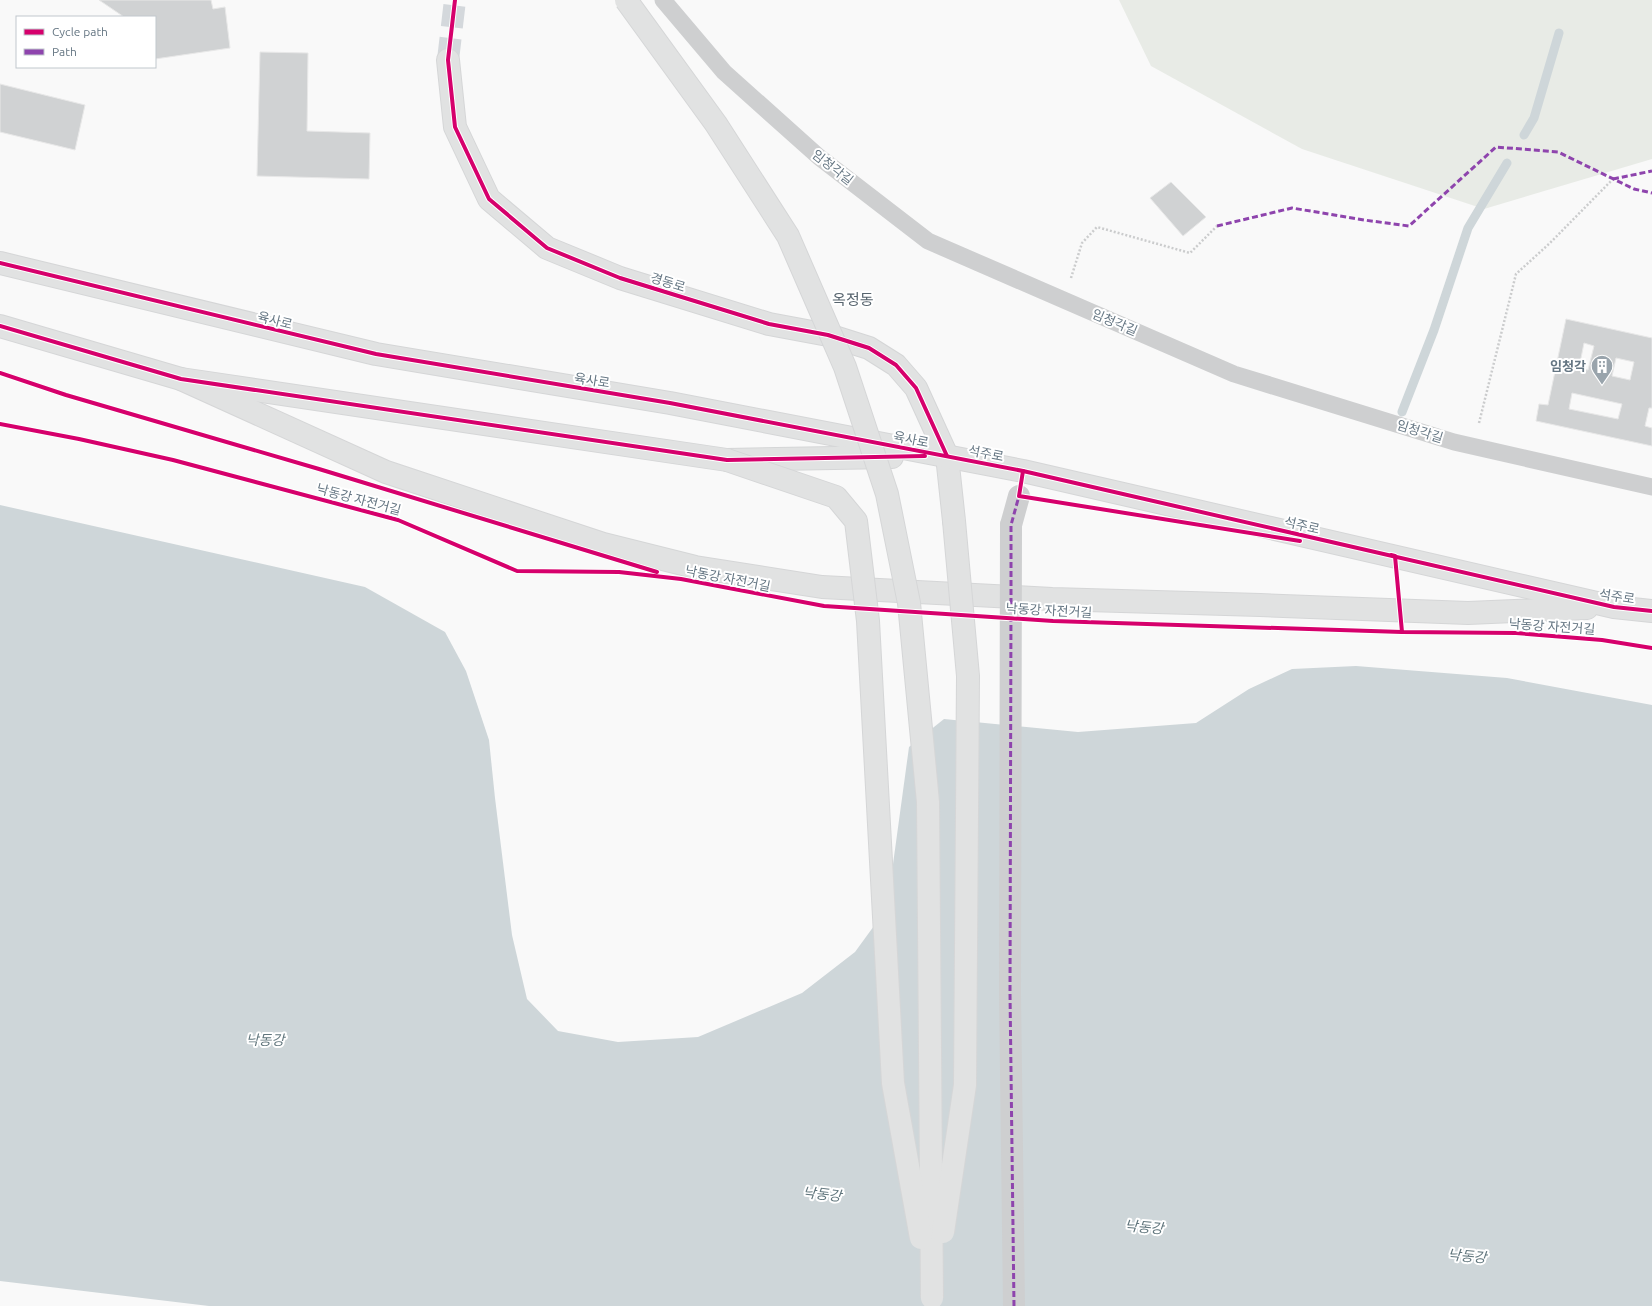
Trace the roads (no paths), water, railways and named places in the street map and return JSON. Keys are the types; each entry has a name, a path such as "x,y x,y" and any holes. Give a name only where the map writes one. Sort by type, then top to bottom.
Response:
{"street":[{"path":"626,0 716,124 788,236 845,367 887,494 909,603 928,802 933,1303"},
{"name":"경동로","path":"448,60 455,127 489,199 547,248 620,278 769,324 828,336 869,348 896,365 916,388 948,456 968,676 965,1085 933,1303"},
{"name":"육사로","path":"0,263 376,354 670,403 948,456"},
{"name":"육사로","path":"0,326 181,379 727,460 948,456"},
{"path":"181,379 386,472 603,544 695,567 822,587 1052,599 1468,613 1614,607"},
{"name":"석주로","path":"948,456 1023,471 1614,607 1652,611"},
{"path":"727,460 836,497 856,521 868,621 893,1083 933,1303"},
{"path":"1014,1306 1010,993 1011,525 1019,496"}],"lane":[{"name":"임청각길","path":"664,0 724,72 819,157 928,241 1234,374 1454,442 1652,487"}],"water":[{"name":"낙동강","path":"0,505 365,587 445,632 466,671 489,740 512,935 527,999 558,1031 618,1042 698,1037 802,993 855,952 887,908 909,747 944,719 1078,732 1196,723 1249,689 1292,669 1356,666 1507,678 1652,705 1652,1306 209,1306 0,1281"}],"waterway":[{"path":"1524,135 1534,118 1559,33"},
{"path":"1402,412 1434,330 1468,228 1507,163"}],"tunnel":[{"path":"448,60 455,0"}],"place":[{"name":"임청각","path":"1602,386"}],"district":[{"name":"옥정동","path":"853,300"}]}
